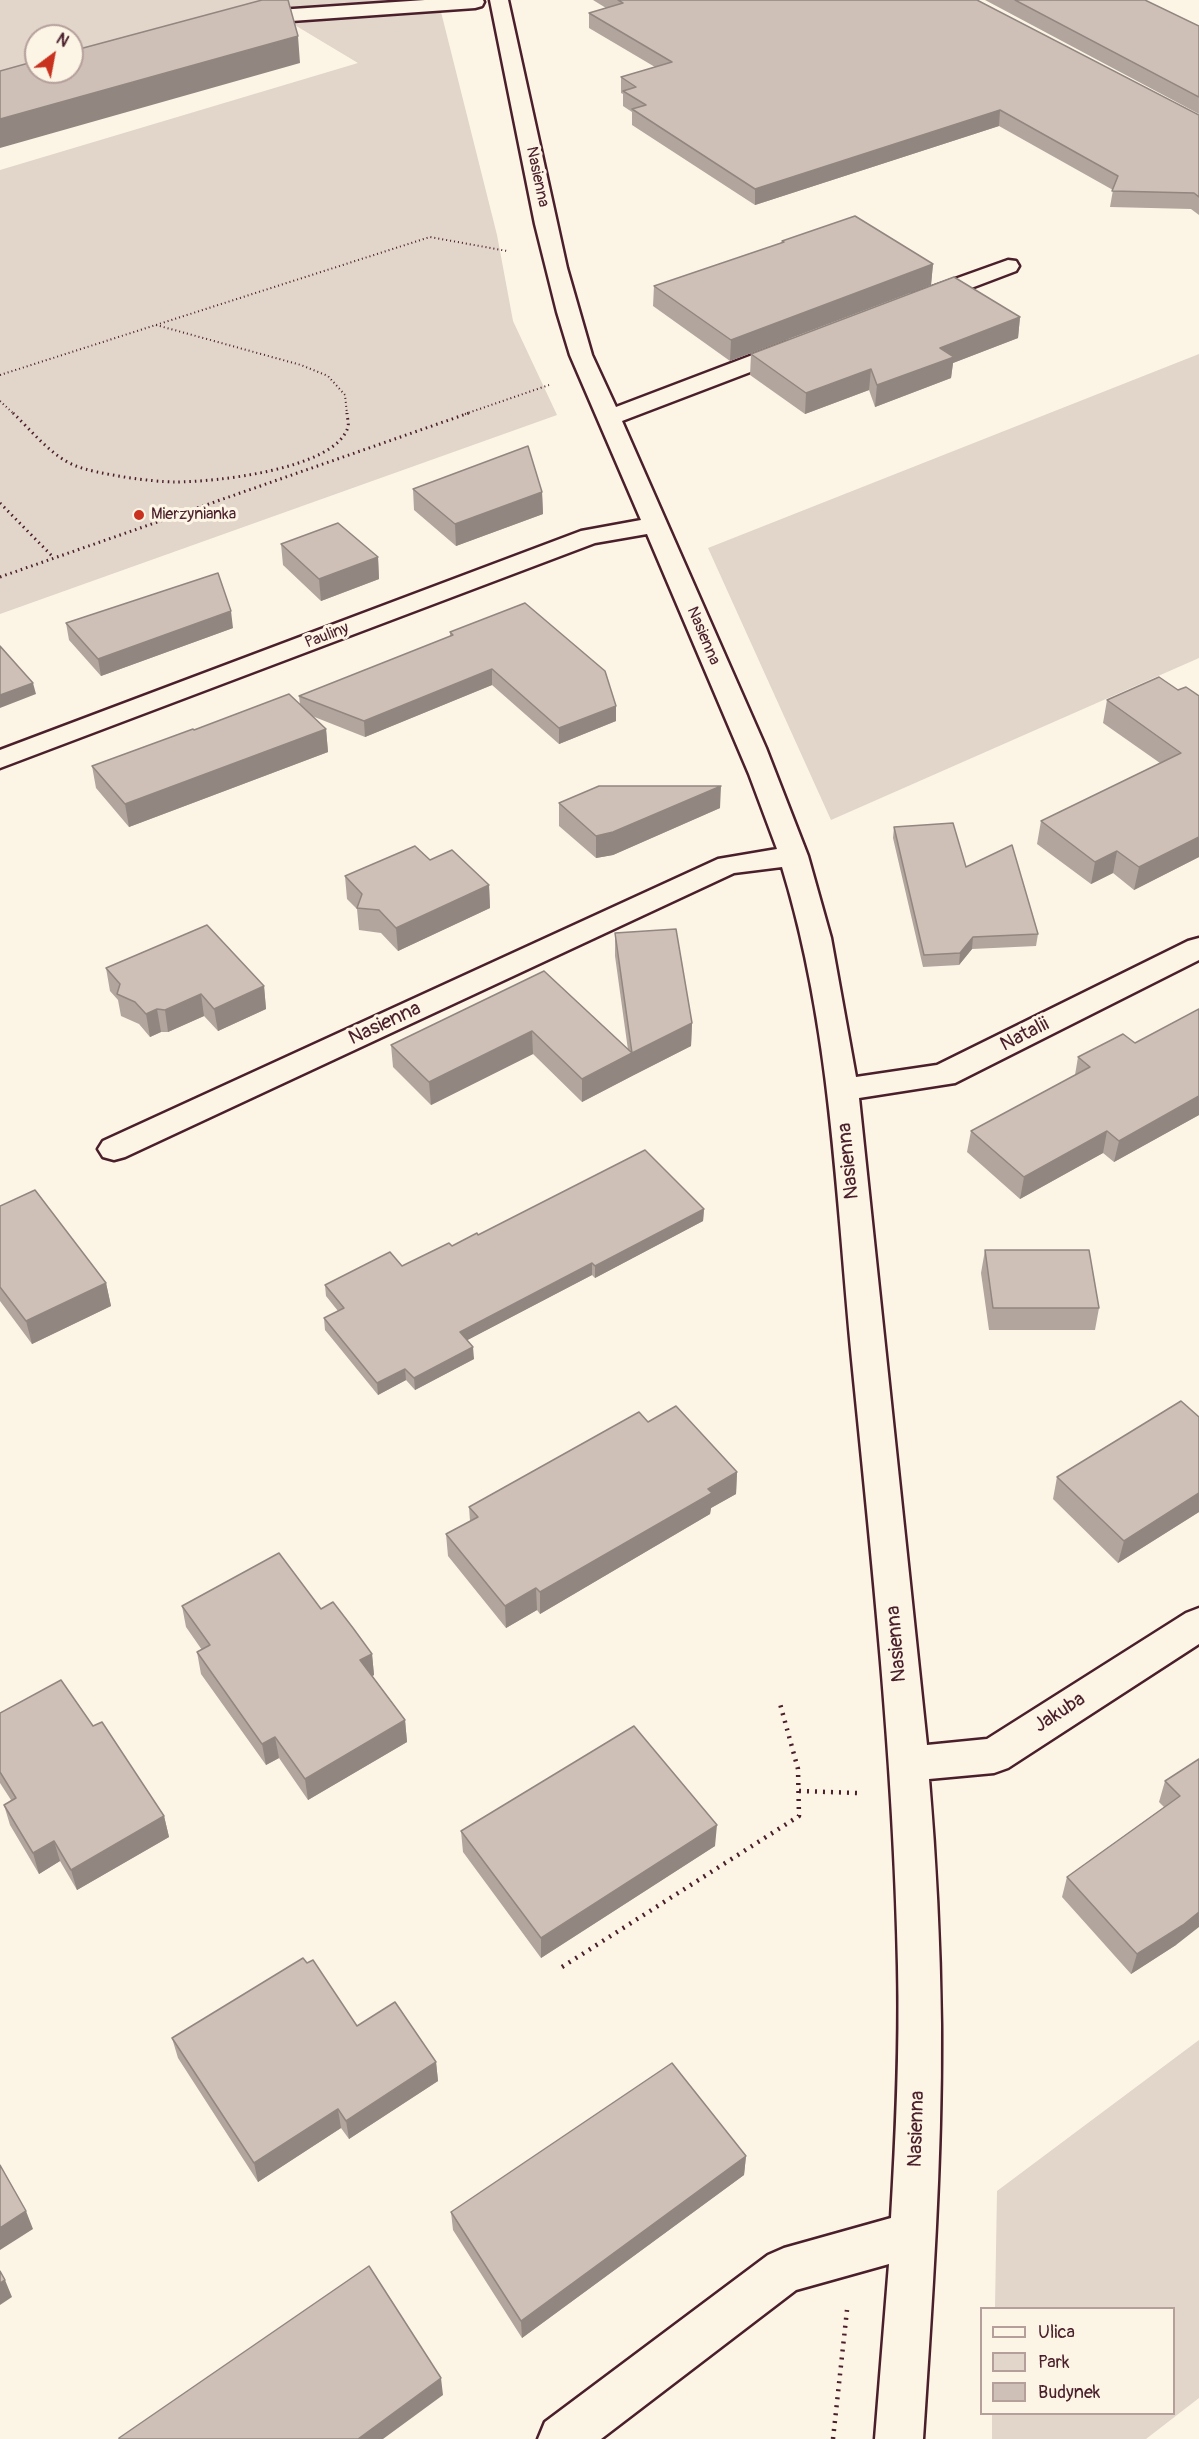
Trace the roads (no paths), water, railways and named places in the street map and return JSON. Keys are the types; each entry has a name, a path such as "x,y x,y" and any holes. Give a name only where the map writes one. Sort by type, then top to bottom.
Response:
{"street":[{"name":"Nasienna","path":"499,0 561,293 581,355 657,525 772,796 794,856 822,969 842,1090 908,1764 916,1884 919,2067 914,2235 899,2439"},
{"path":"231,22 254,17 475,2"},
{"path":"897,308 1008,266"},
{"path":"609,418 808,342"},
{"name":"Pauliny","path":"0,760 590,536 657,525"},
{"name":"Nasienna","path":"114,1149 728,865 794,856"},
{"name":"Natalii","path":"842,1090 945,1075 1199,948"},
{"name":"Jakuba","path":"908,1764 994,1756 1199,1624"},
{"path":"562,2439 784,2271 914,2235"}],"place":[{"name":"Mierzynianka","path":"139,515"}]}
